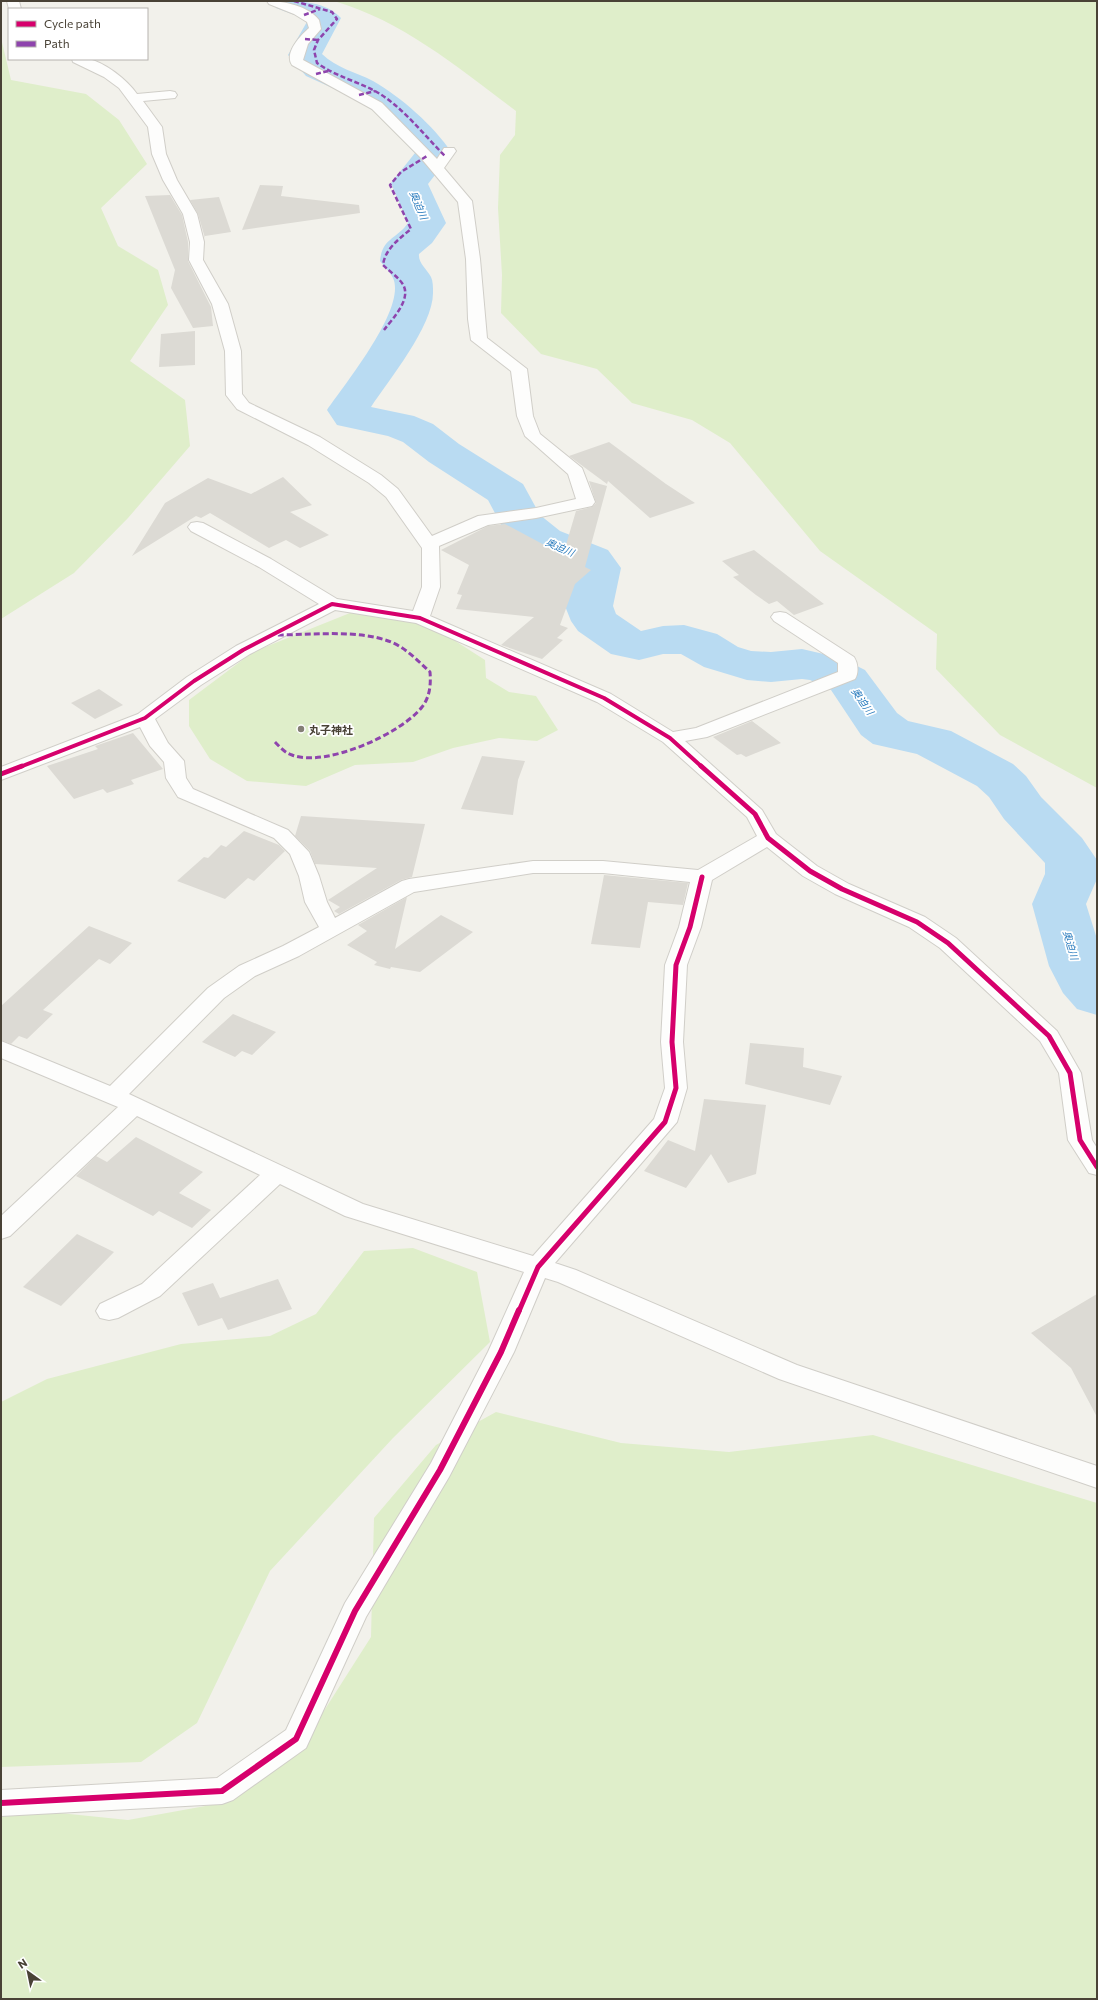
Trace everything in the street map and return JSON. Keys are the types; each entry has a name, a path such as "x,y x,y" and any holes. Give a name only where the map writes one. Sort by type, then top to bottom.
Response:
{"street":[{"path":"273,1 298,11 313,20 315,29 301,42 297,54 297,62 378,106 465,200 473,259 476,319 479,340 519,368 525,416 533,436 576,472 586,502 536,514 484,520 429,544"},
{"path":"80,60 108,74 124,85 155,127 159,154 170,180 190,214 198,242 196,260 220,304 233,351 234,395 243,406 314,441 375,479 392,493 429,544 431,548 431,587 420,618"},
{"path":"134,98 170,95"},
{"path":"437,168 449,151"},
{"path":"197,527 265,563 332,604 420,618 604,698 670,738 755,814 768,838 816,874 842,889 917,922 948,942 1049,1036 1070,1073 1080,1140 1097,1167"},
{"path":"1,774 145,718 194,681 243,650 332,604"},
{"path":"670,738 700,733 848,675 847,661 780,617"},
{"path":"145,718 160,746 174,761 176,778 185,793 281,834 299,852 309,876 316,902 331,929"},
{"path":"1,1230 124,1100 216,993 247,971 291,951 409,886 533,867 603,867 702,877 768,838"},
{"path":"1,1803 222,1791 296,1739 355,1611 440,1470 501,1352 538,1267 665,1122 676,1088 672,1042 676,965 690,927 702,877"},
{"path":"1,1049 124,1100 354,1210 567,1276 788,1372 1097,1477"},
{"path":"108,1311 151,1290 276,1174"}],"green space":[{"path":"334,1 1097,1 1097,788 1000,735 936,669 937,634 820,551 730,443 692,420 632,403 597,369 541,354 501,313 502,275 498,208 500,155 515,135 516,111 452,63 407,34 384,21"},
{"path":"1,38 11,80 86,94 119,120 147,164 101,208 118,246 158,270 168,305 130,361 185,400 190,446 128,518 74,573 1,619"},
{"path":"355,611 407,617 449,637 485,660 486,678 509,692 536,696 558,730 537,741 499,738 453,748 413,762 355,765 306,786 247,781 210,759 189,726 189,700 253,652"},
{"path":"413,1248 477,1272 490,1342 393,1438 270,1571 197,1723 141,1762 1,1767 1,1402 47,1379 181,1344 270,1336 316,1314 364,1251"},
{"path":"496,1412 621,1443 729,1452 873,1435 1097,1503 1097,1999 1,1999 1,1807 128,1820 222,1803 299,1750 371,1637 374,1518 436,1445"}],"building":[{"path":"260,185 283,186 281,196 359,205 360,213 242,230"},
{"path":"170,195 182,215 188,242 188,261 211,307 213,326 193,328 171,288 175,270 145,196"},
{"path":"219,197 231,232 205,236 205,238 198,214 190,200"},
{"path":"195,331 195,365 159,367 161,334"},
{"path":"609,442 666,484 695,503 650,518 608,481 607,484 569,456"},
{"path":"283,477 312,505 290,512 329,535 300,548 286,540 269,548 210,513 201,518 196,516 132,556 165,503 208,478 251,494"},
{"path":"589,481 607,486 585,567 591,570 575,584 560,625 568,628 557,638 563,640 542,659 501,645 534,617 456,609 462,595 457,594 469,565 441,550 488,526 505,524 563,555 576,511 592,507 596,503"},
{"path":"754,550 824,604 794,615 777,601 769,604 756,595 733,577 739,575 722,561"},
{"path":"99,689 123,705 95,719 71,703"},
{"path":"752,721 781,743 746,757 741,754 737,755 713,737"},
{"path":"133,733 163,769 131,780 134,784 107,793 103,789 74,799 47,766 98,749 95,746"},
{"path":"482,756 525,761 518,780 513,815 461,809"},
{"path":"301,816 425,824 412,877 401,880 339,914 334,911 340,907 328,900 377,868 315,864 310,851 295,836"},
{"path":"244,831 279,845 285,851 254,881 248,878 225,899 177,881 204,857 208,858 221,845 226,847"},
{"path":"604,875 688,883 683,905 648,902 640,948 591,944"},
{"path":"407,897 395,949 441,915 473,932 420,972 391,967 390,969 374,965 377,962 347,945 367,931 358,925"},
{"path":"89,926 132,943 110,964 99,959 43,1010 53,1014 27,1039 19,1036 11,1044 1,1040 1,1006"},
{"path":"233,1014 276,1032 252,1055 242,1051 235,1057 202,1042"},
{"path":"750,1043 804,1048 803,1067 842,1076 830,1105 745,1084"},
{"path":"704,1099 766,1105 756,1174 728,1183 711,1154 686,1188 644,1171 668,1140 695,1151"},
{"path":"136,1137 203,1172 179,1193 211,1210 192,1228 159,1211 153,1216 76,1176 96,1156 107,1162"},
{"path":"77,1234 114,1252 61,1306 23,1287"},
{"path":"278,1279 292,1309 228,1330 222,1318 198,1326 182,1293 213,1283 220,1298"},
{"path":"1097,1294 1097,1417 1071,1368 1031,1333"}],"waterway":[{"name":"奥迫川","path":"287,1 319,13 325,18 305,55 318,69 360,88 389,106 434,153 409,183 427,223 419,235 400,250 399,261 413,280 414,295 409,311 391,347 348,410 352,416 399,425 418,433 444,453 507,493 521,522 544,541 568,552 592,560 598,568 589,606 595,621 628,644 639,646 663,640 684,639 700,644 721,657 747,665 771,667 802,664 824,668 848,680 879,724 891,733 933,742 995,775 1008,787 1022,808 1063,850 1072,863 1072,874 1059,904 1077,966 1083,980 1097,996"}],"marked path":[{"path":"294,1 332,12 337,19 318,40 314,50 317,63 328,71 375,91 393,103 445,156"},
{"path":"304,15 320,9"},
{"path":"305,39 318,40"},
{"path":"316,74 328,71"},
{"path":"359,95 375,91"},
{"path":"384,330 400,308 405,295 405,289 402,283 383,265 384,260 393,245 411,229 390,185 393,180 406,168 427,156"},
{"path":"275,742 288,754 305,758 322,758 349,750 378,738 415,715 427,699 430,681 430,672 407,651 391,642 366,636 350,635 276,635"}],"cycle path":[{"path":"1,774 145,718 194,681 243,650 332,604 420,618 604,698 670,738 755,814 768,838 810,871 842,889 917,922 948,943 1049,1036 1070,1073 1080,1140 1097,1167"},
{"path":"1,1803 222,1791 296,1739 355,1611 440,1470 501,1352 538,1267 665,1122 676,1088 672,1042 676,965 690,927 702,877"}],"place":[{"name":"丸子神社","path":"301,729"}]}
